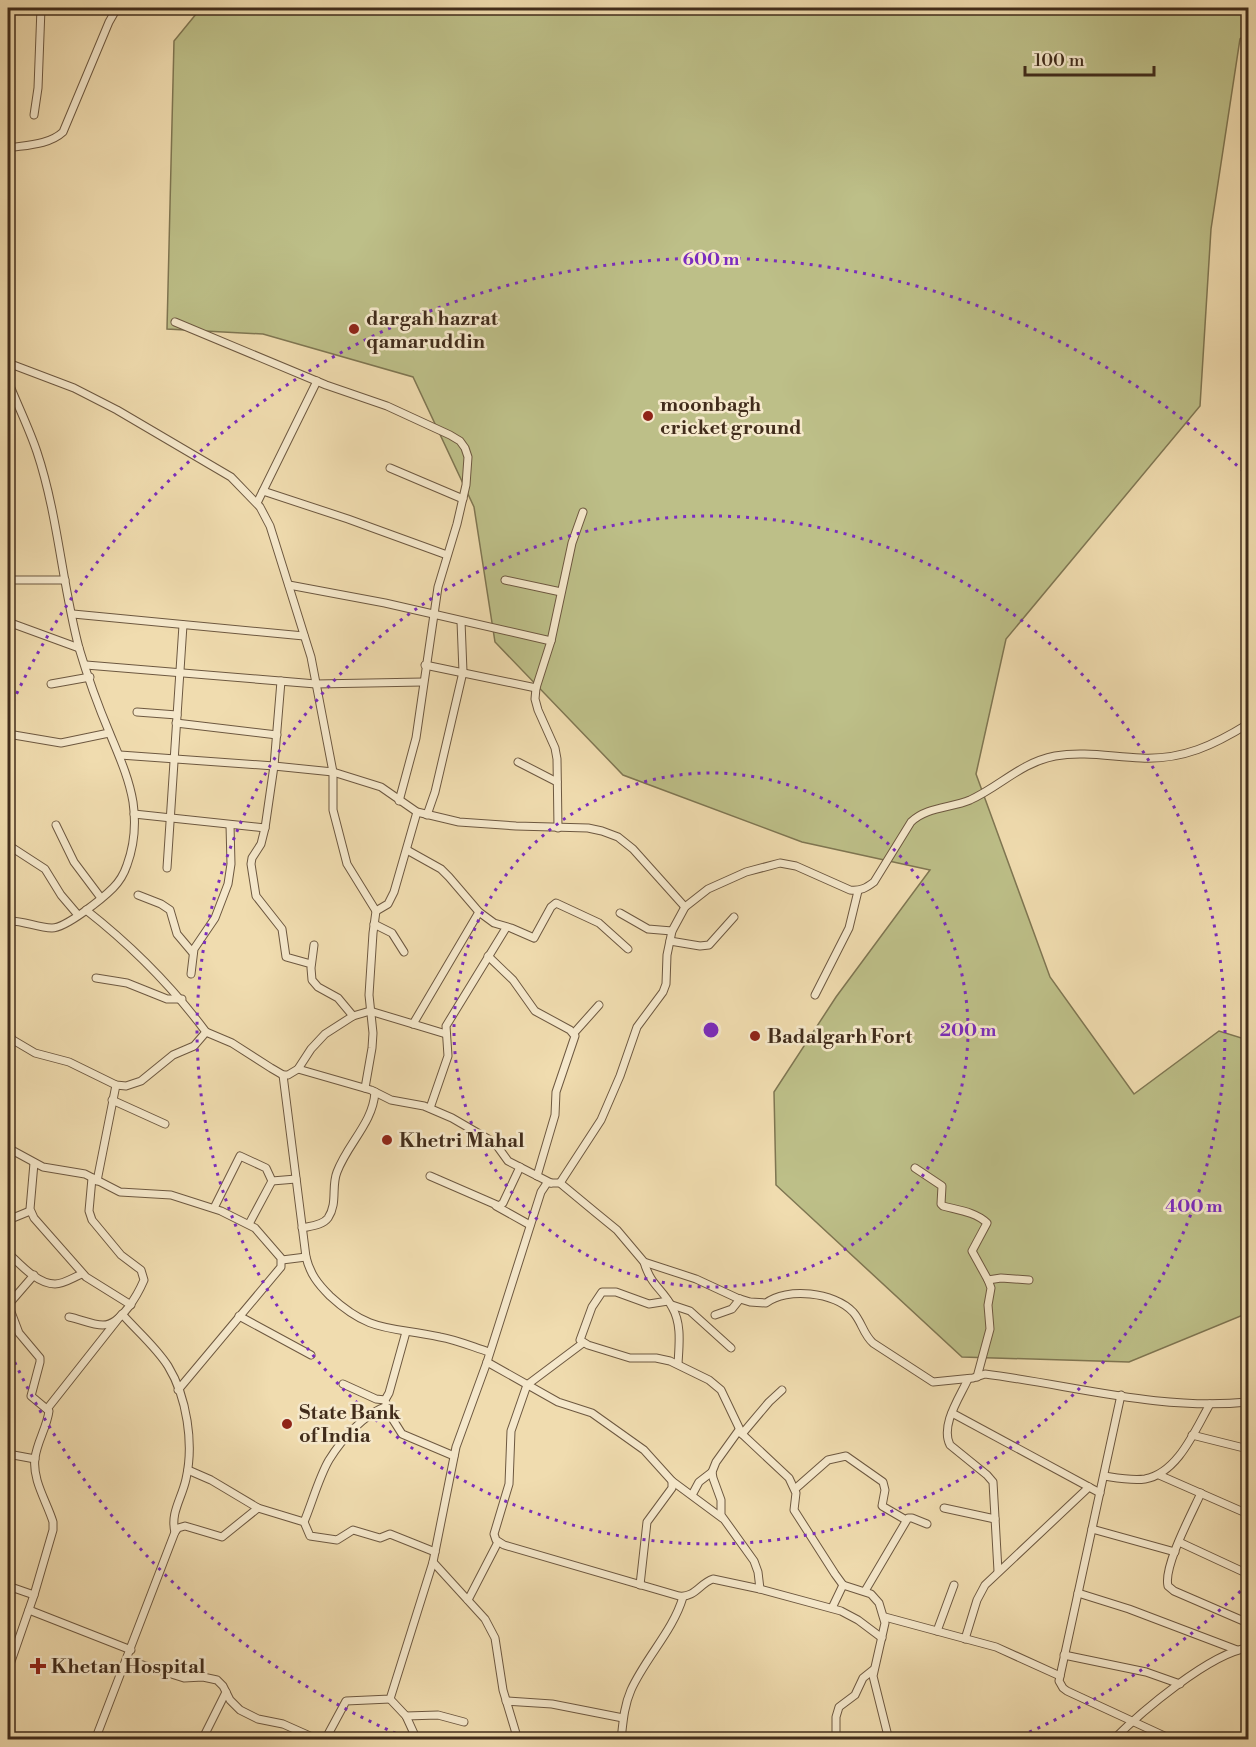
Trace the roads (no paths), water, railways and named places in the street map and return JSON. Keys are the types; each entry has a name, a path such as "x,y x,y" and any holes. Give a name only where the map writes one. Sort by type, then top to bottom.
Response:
{"street":[{"path":"34,115 39,88 41,8"},
{"path":"8,148 48,141 63,132 117,8"},
{"path":"175,322 317,381 387,406 460,441 465,448 468,457 463,499 432,614 416,738 399,801"},
{"path":"8,363 74,388 117,410 231,477 257,503 270,526 304,636 316,684 333,772 333,810 346,864 376,911 369,995 373,1033 365,1088"},
{"path":"8,381 37,451 80,648 109,733 120,755 133,801 134,814 132,846 127,866 113,888 86,910 54,928 25,921 8,921"},
{"path":"257,503 317,381"},
{"path":"390,468 463,499"},
{"path":"263,491 447,555"},
{"path":"558,828 555,748 535,699 536,688 551,641 572,543 583,512"},
{"path":"8,580 65,580"},
{"path":"505,580 561,592"},
{"path":"289,585 551,641"},
{"path":"73,614 304,636"},
{"path":"428,814 463,672 461,621"},
{"path":"8,622 80,648"},
{"path":"167,868 183,625"},
{"path":"86,665 316,684 423,682"},
{"path":"425,665 536,688"},
{"path":"51,684 90,677"},
{"path":"282,681 274,766 265,828 261,844 251,861 256,896 282,929 286,957 311,964"},
{"path":"137,712 277,735"},
{"path":"560,1183 601,1120 620,1076 637,1027 663,992 666,984 667,955 672,931 685,907 708,890 746,872 780,863 796,866 850,890 858,891 874,882 916,817 927,811 953,807 973,799 1017,770 1037,760 1084,753 1143,758 1168,757 1194,752 1216,743 1248,724"},
{"path":"8,734 61,744 109,733"},
{"path":"120,755 333,772 381,787 417,812 459,822 588,828 618,837 633,849 685,907"},
{"path":"518,762 557,782"},
{"path":"376,911 388,904 394,892 417,812"},
{"path":"134,814 265,828"},
{"path":"56,825 74,862 101,898"},
{"path":"191,974 193,953 199,939 215,918 228,884 231,864 230,825"},
{"path":"8,845 45,869 78,915"},
{"path":"407,850 441,869 478,912 497,925 512,928 534,938 551,906 556,903 599,923 628,949"},
{"path":"814,995 849,928 858,891"},
{"path":"138,895 170,910 177,934 193,953"},
{"path":"86,910 141,955 182,999 206,1032 232,1043 283,1075 288,1075 298,1069 317,1042 353,1016 370,1011 446,1034"},
{"path":"413,1024 478,912"},
{"path":"620,913 648,929 672,931"},
{"path":"670,940 709,945 734,917"},
{"path":"374,924 392,933 404,951"},
{"path":"430,1108 448,1056 446,1026 506,928"},
{"path":"314,945 310,974 315,984 338,998 353,1016"},
{"path":"488,957 513,980 535,1011 573,1033"},
{"path":"96,978 127,983 166,999 182,999"},
{"path":"8,994 8,1033 13,1040 35,1053 69,1062 116,1085 126,1086 141,1081 173,1055 194,1046 206,1032"},
{"path":"573,1033 599,1005"},
{"path":"537,1176 555,1115 556,1092 574,1040 573,1033"},
{"path":"298,1069 365,1088 391,1100 430,1108 488,1138 499,1147 508,1161 551,1183"},
{"path":"283,1075 306,1257 317,1282 345,1310 365,1322 406,1332 441,1337 489,1352"},
{"path":"69,1317 104,1325 111,1323 131,1305 143,1283 143,1273 121,1255 92,1220 89,1211 116,1085"},
{"path":"302,1228 320,1224 328,1218 334,1202 337,1172 370,1115 375,1092"},
{"path":"112,1100 165,1124"},
{"path":"8,1148 34,1163 53,1169 78,1172 120,1192 171,1195 214,1208 249,1224 282,1260"},
{"path":"214,1208 240,1156 266,1168 272,1180"},
{"path":"34,1163 30,1211 82,1274 131,1305"},
{"path":"496,1206 503,1203 520,1167"},
{"path":"915,1168 942,1186 942,1206 963,1210 987,1222 972,1253 991,1288 988,1305 990,1329 977,1377"},
{"path":"430,1176 496,1206 530,1225"},
{"path":"272,1180 296,1179"},
{"path":"249,1224 272,1180"},
{"path":"390,1699 433,1563 454,1456 544,1186 560,1183 617,1230 644,1262 650,1280 670,1303 675,1313 679,1331 678,1364"},
{"path":"8,1220 30,1211"},
{"path":"8,1253 34,1275 55,1284 82,1274"},
{"path":"282,1260 306,1257"},
{"path":"178,1389 280,1268 282,1260"},
{"path":"644,1262 696,1279 750,1302 766,1303 773,1297 785,1294 812,1293 828,1298 850,1309 858,1319 866,1337 915,1373 933,1382 968,1379 985,1374 1183,1404 1248,1402"},
{"path":"8,1670 34,1595 53,1530 51,1515 36,1477 35,1459 48,1416 47,1409 31,1396 39,1369 39,1358 19,1333 8,1305 34,1275"},
{"path":"988,1280 1001,1278 1029,1280"},
{"path":"731,1348 690,1311 670,1303 649,1304 611,1291 602,1292 596,1299 580,1340 583,1343 630,1358 663,1359 678,1364 709,1380 721,1390 741,1432 784,1472 795,1489 794,1510 834,1574 843,1585 865,1591 876,1598 885,1617 873,1670 874,1683 889,1740"},
{"path":"715,1315 732,1309 740,1299"},
{"path":"47,1409 122,1314"},
{"path":"122,1314 168,1365 178,1389 187,1424 188,1470 173,1518 175,1532"},
{"path":"239,1316 311,1355"},
{"path":"406,1332 386,1403 390,1415 402,1434 454,1456"},
{"path":"583,1343 527,1384 511,1431 509,1484 494,1534 498,1542 683,1597 694,1593 707,1581 713,1579 760,1589 832,1608 849,1615 882,1638"},
{"path":"487,1362 558,1402 587,1411 620,1432 644,1450 672,1481 724,1520"},
{"path":"968,1379 952,1413 947,1439 950,1445 991,1479 994,1488 998,1571"},
{"path":"343,1384 386,1403"},
{"path":"692,1495 699,1482 712,1472 716,1462 741,1432 782,1390"},
{"path":"1121,1395 1064,1655 1060,1685 1067,1691 1173,1740"},
{"path":"386,1403 352,1432 329,1461 304,1522 310,1536 337,1540 353,1530 380,1538 390,1533 435,1551"},
{"path":"1104,1476 1144,1480 1167,1470 1192,1435 1210,1404"},
{"path":"952,1413 1100,1493"},
{"path":"1192,1435 1248,1449"},
{"path":"8,1454 35,1459"},
{"path":"795,1489 828,1460 841,1455 846,1456 883,1482 885,1490 882,1506 906,1520"},
{"path":"188,1470 211,1480 258,1508 304,1522"},
{"path":"712,1472 721,1503 720,1514 754,1561 760,1589"},
{"path":"1158,1475 1248,1514"},
{"path":"640,1585 647,1522 672,1488 672,1481"},
{"path":"965,1638 982,1589 998,1571 1089,1487"},
{"path":"1201,1493 1175,1552 1166,1583 1169,1588 1248,1623"},
{"path":"95,1740 175,1532 178,1528 186,1526 222,1537 258,1508"},
{"path":"944,1508 995,1519"},
{"path":"865,1591 906,1520 910,1517 927,1524"},
{"path":"1092,1529 1175,1552"},
{"path":"468,1600 498,1542"},
{"path":"1179,1542 1248,1574"},
{"path":"433,1563 485,1619 495,1638 506,1701 518,1740"},
{"path":"832,1608 843,1585"},
{"path":"937,1631 954,1585"},
{"path":"8,1586 34,1595"},
{"path":"1078,1593 1129,1609 1237,1650"},
{"path":"621,1740 623,1718 633,1685 675,1619 683,1597"},
{"path":"29,1610 131,1650"},
{"path":"885,1617 1005,1650 1060,1676"},
{"path":"1113,1740 1132,1720 1210,1662 1237,1650 1248,1648"},
{"path":"1064,1655 1135,1669 1180,1684"},
{"path":"127,1660 184,1678 217,1680 230,1700 240,1710 258,1719 284,1724 320,1740"},
{"path":"836,1740 836,1717 839,1707 855,1695 863,1678 873,1670"},
{"path":"202,1740 226,1692"},
{"path":"325,1740 346,1701 390,1699 406,1716 417,1738 427,1740"},
{"path":"506,1701 552,1704 623,1718"},
{"path":"406,1716 438,1715 464,1722"},
{"path":"8,1737 12,1740"}],"place":[{"name":"dargah hazrat qamaruddin","path":"354,329"},
{"name":"moonbagh cricket ground","path":"648,416"},
{"name":"Badalgarh Fort","path":"755,1036"},
{"name":"Khetri Mahal","path":"387,1140"},
{"name":"State Bank of India","path":"287,1424"},
{"name":"Khetan Hospital","path":"38,1666"}]}
